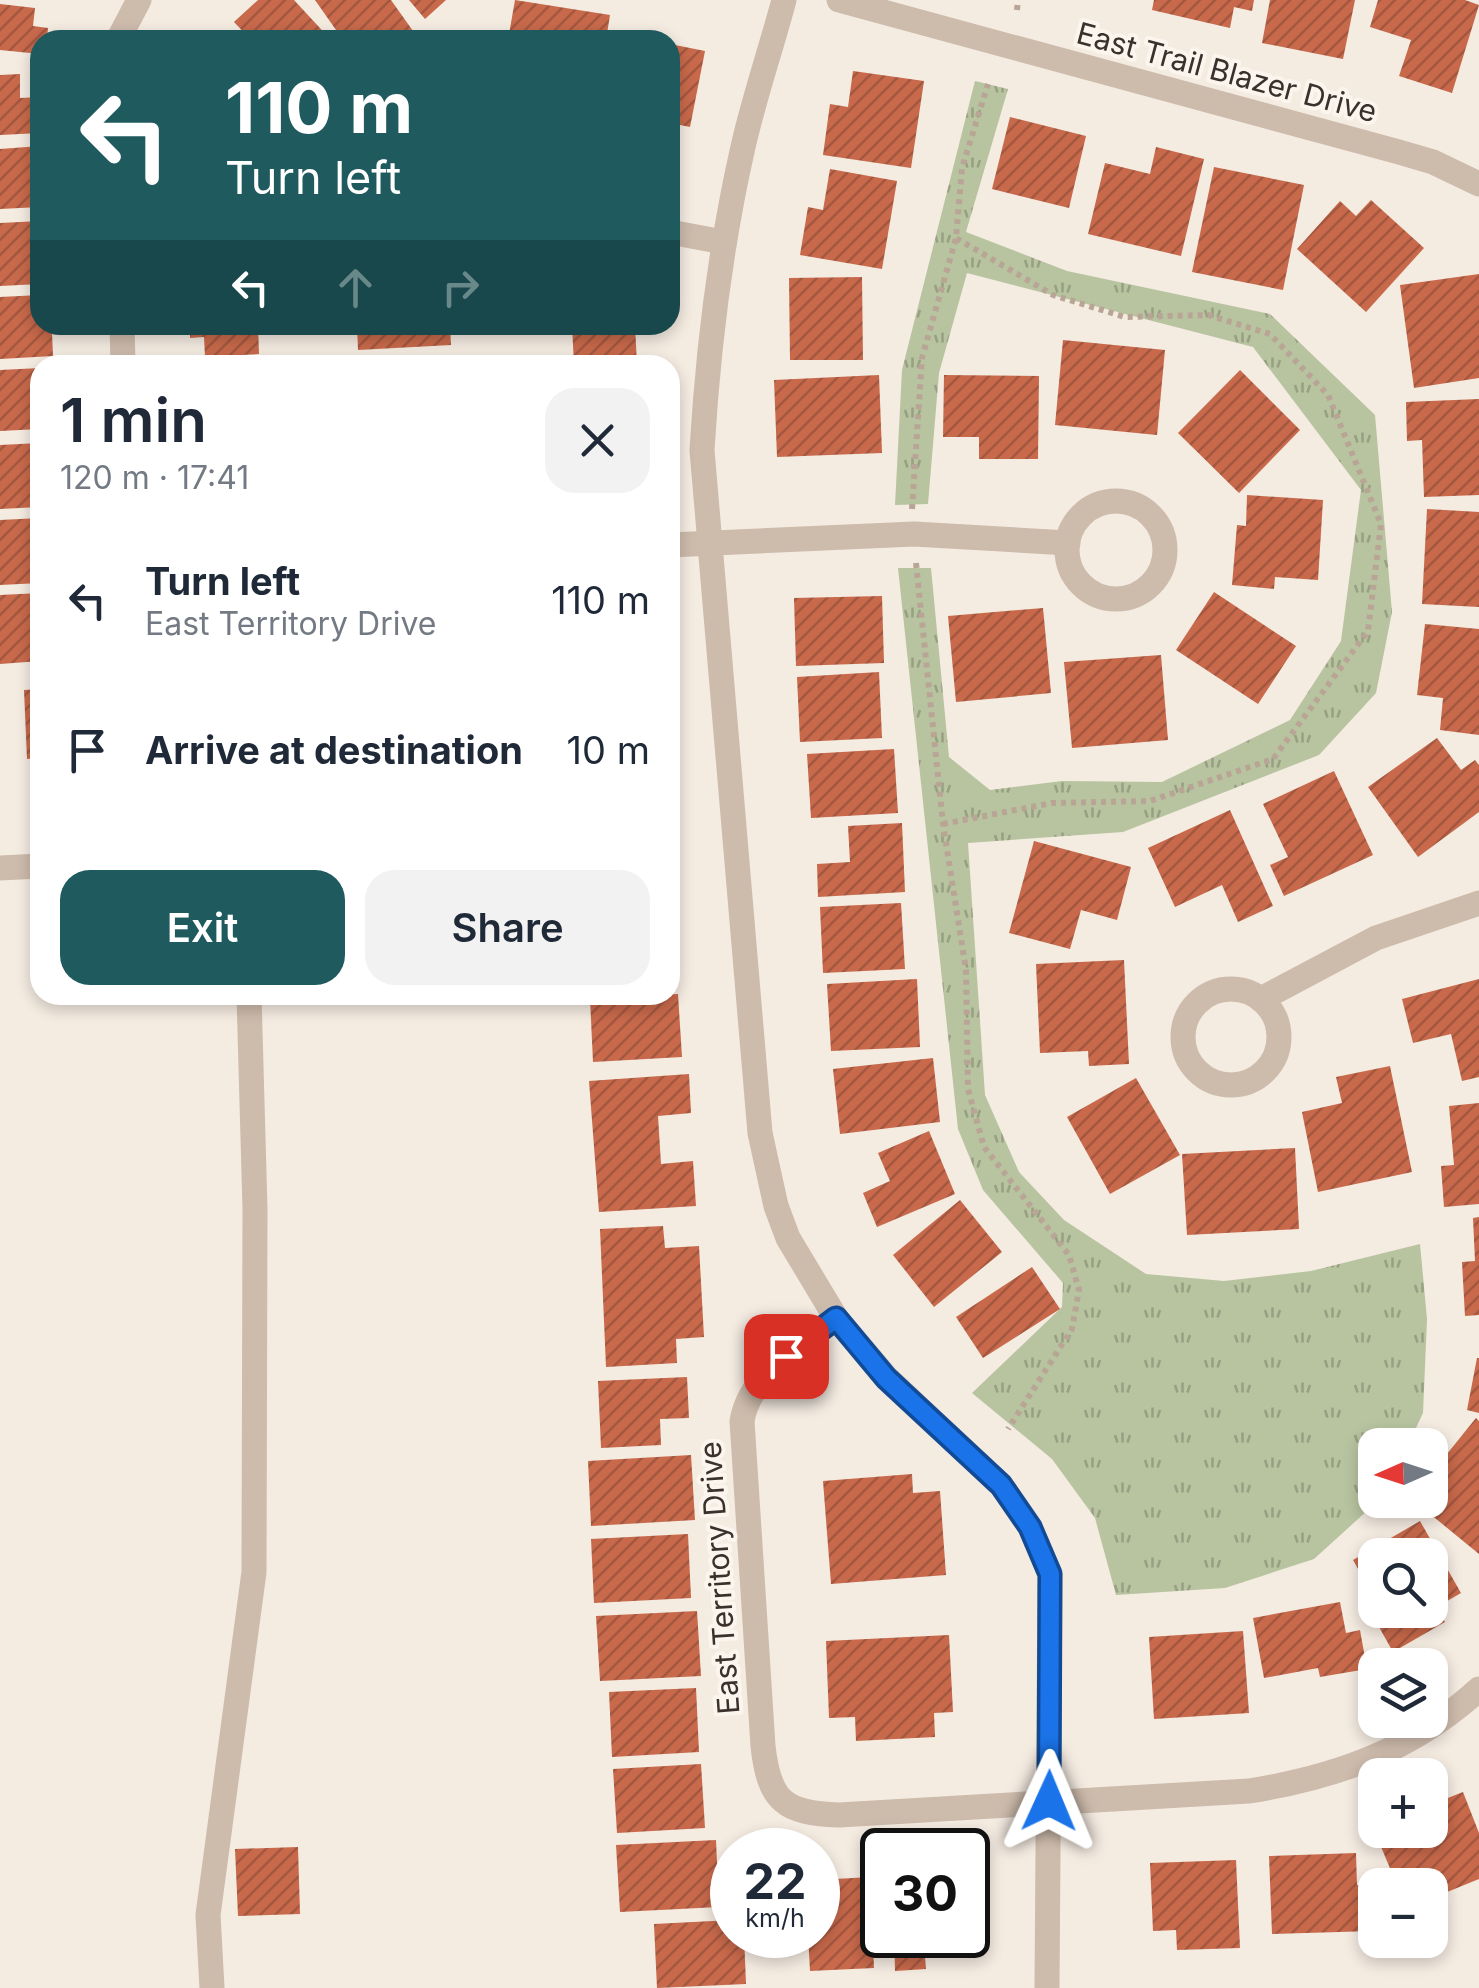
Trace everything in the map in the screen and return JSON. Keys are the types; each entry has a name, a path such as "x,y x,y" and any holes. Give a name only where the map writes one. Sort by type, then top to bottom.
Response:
{"street":[{"path":"123,30 139,0"},
{"path":"784,0 744,143 723,242 707,362 702,450 760,1133 776,1206 788,1238 836,1318 886,1378 1001,1485 1030,1527 1050,1574 1048,1988"},
{"name":"East Trail Blazer Drive","path":"839,0 1399,152 1478,181"},
{"path":"680,234 723,242"},
{"path":"680,544 914,534 1068,544"},
{"path":"0,868 30,866"},
{"path":"1261,1000 1376,938 1479,903"},
{"path":"212,1988 208,1916 254,1572 255,1208 250,1005"},
{"name":"East Territory Drive","path":"836,1318 768,1373 754,1392 742,1421 763,1746 776,1795 787,1806 807,1814 840,1815 1049,1801"},
{"path":"1049,1801 1250,1790 1304,1782 1360,1764 1412,1740 1479,1690"}],"path":[{"path":"1016,10 1018,0"},
{"path":"912,516 922,358 956,238 962,168 988,84"},
{"path":"943,824 1052,803 1150,801 1273,760 1368,631 1380,524 1328,395 1270,334 1208,315 1125,317 1053,296 956,238"},
{"path":"916,562 943,824 966,970 968,1089 984,1147 1069,1256 1078,1290 1072,1329 1008,1429"}],"green space":[{"path":"975,81 1008,89 966,232 1067,271 1270,314 1375,415 1392,612 1376,693 1319,755 1123,832 968,843 985,1095 1019,1172 1064,1220 1146,1274 1224,1281 1311,1271 1420,1244 1427,1319 1423,1413 1416,1428 1358,1428 1359,1518 1314,1559 1225,1588 1116,1595 1095,1518 1052,1459 972,1393 1062,1307 1063,1283 983,1190 958,1129 898,568 931,568 949,757 990,790 1062,781 1162,782 1290,720 1341,641 1361,490 1253,347 967,273 939,373 928,504 895,505 902,370"}],"building":[{"path":"258,0 294,0 322,30 242,30 234,22"},
{"path":"315,0 391,0 412,30 336,30"},
{"path":"409,0 446,0 425,19"},
{"path":"515,0 610,15 608,30 510,30"},
{"path":"1154,0 1254,0 1252,11 1234,7 1230,28 1152,10"},
{"path":"1270,0 1355,0 1343,59 1262,43"},
{"path":"1378,0 1465,0 1479,5 1452,93 1399,76 1411,40 1370,27"},
{"path":"0,4 35,8 33,26 48,30 30,30 30,53 0,50"},
{"path":"680,46 705,51 690,127 680,125"},
{"path":"853,71 924,81 911,168 823,155 830,104 848,107"},
{"path":"20,74 20,98 30,98 30,134 0,135 0,75"},
{"path":"1010,117 1086,136 1069,208 992,189"},
{"path":"30,147 30,208 0,209 0,149"},
{"path":"1156,147 1204,159 1181,256 1088,234 1105,163 1150,174"},
{"path":"1214,167 1304,185 1283,290 1192,272"},
{"path":"830,169 897,181 882,269 800,255 808,207 823,210"},
{"path":"1371,200 1424,248 1366,312 1297,249 1340,201 1356,216"},
{"path":"30,222 30,284 0,286 0,223"},
{"path":"1479,274 1479,378 1414,388 1400,285"},
{"path":"862,277 863,360 790,360 789,278"},
{"path":"30,296 30,335 52,335 53,355 0,359 0,297"},
{"path":"190,335 258,335 259,354 205,355 204,337"},
{"path":"357,335 450,335 451,345 358,350"},
{"path":"572,335 636,335 636,355 574,355"},
{"path":"1063,340 1165,350 1157,435 1055,425"},
{"path":"30,368 30,430 0,431 0,370"},
{"path":"1240,370 1300,430 1239,493 1178,433"},
{"path":"879,375 882,453 777,457 774,380"},
{"path":"944,375 1039,376 1038,459 979,459 979,437 943,437"},
{"path":"1479,399 1479,495 1424,497 1422,440 1407,441 1406,402"},
{"path":"30,444 30,508 0,509 0,445"},
{"path":"1247,495 1323,500 1318,580 1275,577 1274,589 1232,585 1237,525 1246,526"},
{"path":"1427,509 1479,512 1479,607 1422,604"},
{"path":"30,518 30,584 0,585 0,520"},
{"path":"1214,592 1296,646 1258,704 1176,650"},
{"path":"30,594 30,662 0,664 0,595"},
{"path":"882,596 884,663 796,666 794,598"},
{"path":"1043,608 1051,693 956,702 948,616"},
{"path":"1425,624 1479,629 1479,735 1440,730 1443,698 1417,695"},
{"path":"1161,655 1168,740 1072,748 1064,662"},
{"path":"879,672 882,738 800,742 797,677"},
{"path":"24,690 30,690 27,759"},
{"path":"1437,738 1461,770 1475,760 1479,765 1479,812 1418,857 1368,787"},
{"path":"894,749 898,813 811,818 807,754"},
{"path":"1334,771 1373,855 1284,896 1270,865 1288,857 1263,804"},
{"path":"1230,810 1273,906 1238,922 1222,885 1175,907 1148,848"},
{"path":"902,823 905,892 818,897 817,864 850,862 848,826"},
{"path":"1034,841 1131,867 1117,920 1081,910 1070,949 1009,933"},
{"path":"901,903 905,969 823,973 820,907"},
{"path":"1124,960 1129,1064 1089,1066 1088,1051 1040,1053 1036,964"},
{"path":"917,979 920,1047 831,1051 827,984"},
{"path":"1479,979 1479,1077 1462,1081 1451,1034 1413,1043 1402,999"},
{"path":"590,1005 679,1005 682,1057 593,1062"},
{"path":"933,1058 940,1122 840,1134 833,1069"},
{"path":"1390,1066 1412,1172 1318,1192 1302,1112 1342,1103 1336,1077"},
{"path":"689,1074 691,1113 658,1116 661,1164 693,1161 696,1206 599,1212 589,1081"},
{"path":"1136,1078 1180,1155 1110,1194 1067,1117"},
{"path":"1479,1103 1479,1204 1444,1207 1441,1166 1454,1165 1449,1106"},
{"path":"929,1131 955,1194 877,1227 863,1193 890,1181 878,1153"},
{"path":"1295,1148 1299,1229 1187,1235 1182,1154"},
{"path":"960,1200 1002,1252 934,1307 893,1255"},
{"path":"1479,1217 1479,1315 1465,1316 1462,1262 1475,1261 1473,1218"},
{"path":"663,1226 665,1248 699,1246 704,1337 676,1339 677,1363 606,1367 600,1229"},
{"path":"1032,1267 1060,1309 983,1358 956,1317"},
{"path":"1479,1358 1479,1413 1467,1410"},
{"path":"687,1377 689,1418 660,1419 661,1445 601,1448 598,1381"},
{"path":"1476,1418 1479,1554 1435,1518 1448,1518 1448,1453"},
{"path":"691,1455 695,1520 591,1526 588,1461"},
{"path":"912,1474 913,1493 940,1491 946,1575 831,1584 823,1481"},
{"path":"1420,1521 1430,1538 1391,1538"},
{"path":"688,1534 691,1598 594,1603 591,1539"},
{"path":"1448,1570 1461,1593 1448,1601"},
{"path":"1340,1602 1346,1633 1360,1630 1363,1648 1358,1648 1358,1671 1320,1677 1318,1668 1264,1678 1253,1618"},
{"path":"697,1611 701,1676 600,1681 596,1616"},
{"path":"1380,1628 1435,1628 1400,1648 1391,1648"},
{"path":"1243,1631 1249,1713 1154,1719 1149,1637"},
{"path":"949,1635 953,1712 934,1713 935,1737 856,1741 855,1717 829,1718 826,1641"},
{"path":"696,1688 699,1752 612,1757 609,1692"},
{"path":"701,1764 705,1828 617,1833 613,1769"},
{"path":"1463,1792 1479,1833 1479,1879 1448,1892 1448,1868 1390,1868 1382,1848 1448,1848 1448,1798"},
{"path":"710,1840 710,1907 620,1912 616,1845"},
{"path":"298,1847 300,1914 238,1916 235,1849"},
{"path":"1356,1853 1358,1931 1272,1934 1269,1856"},
{"path":"1236,1860 1240,1948 1177,1950 1176,1930 1153,1931 1150,1863"},
{"path":"860,1878 860,1958 874,1958 874,1968 810,1971 809,1958 840,1958 840,1879"},
{"path":"710,1921 710,1958 745,1958 746,1984 657,1988 654,1924"},
{"path":"895,1958 925,1958 926,1969 895,1971"}],"route":[{"path":"786,1356 836,1318 886,1378 1001,1485 1030,1527 1050,1574 1049,1801"}]}
